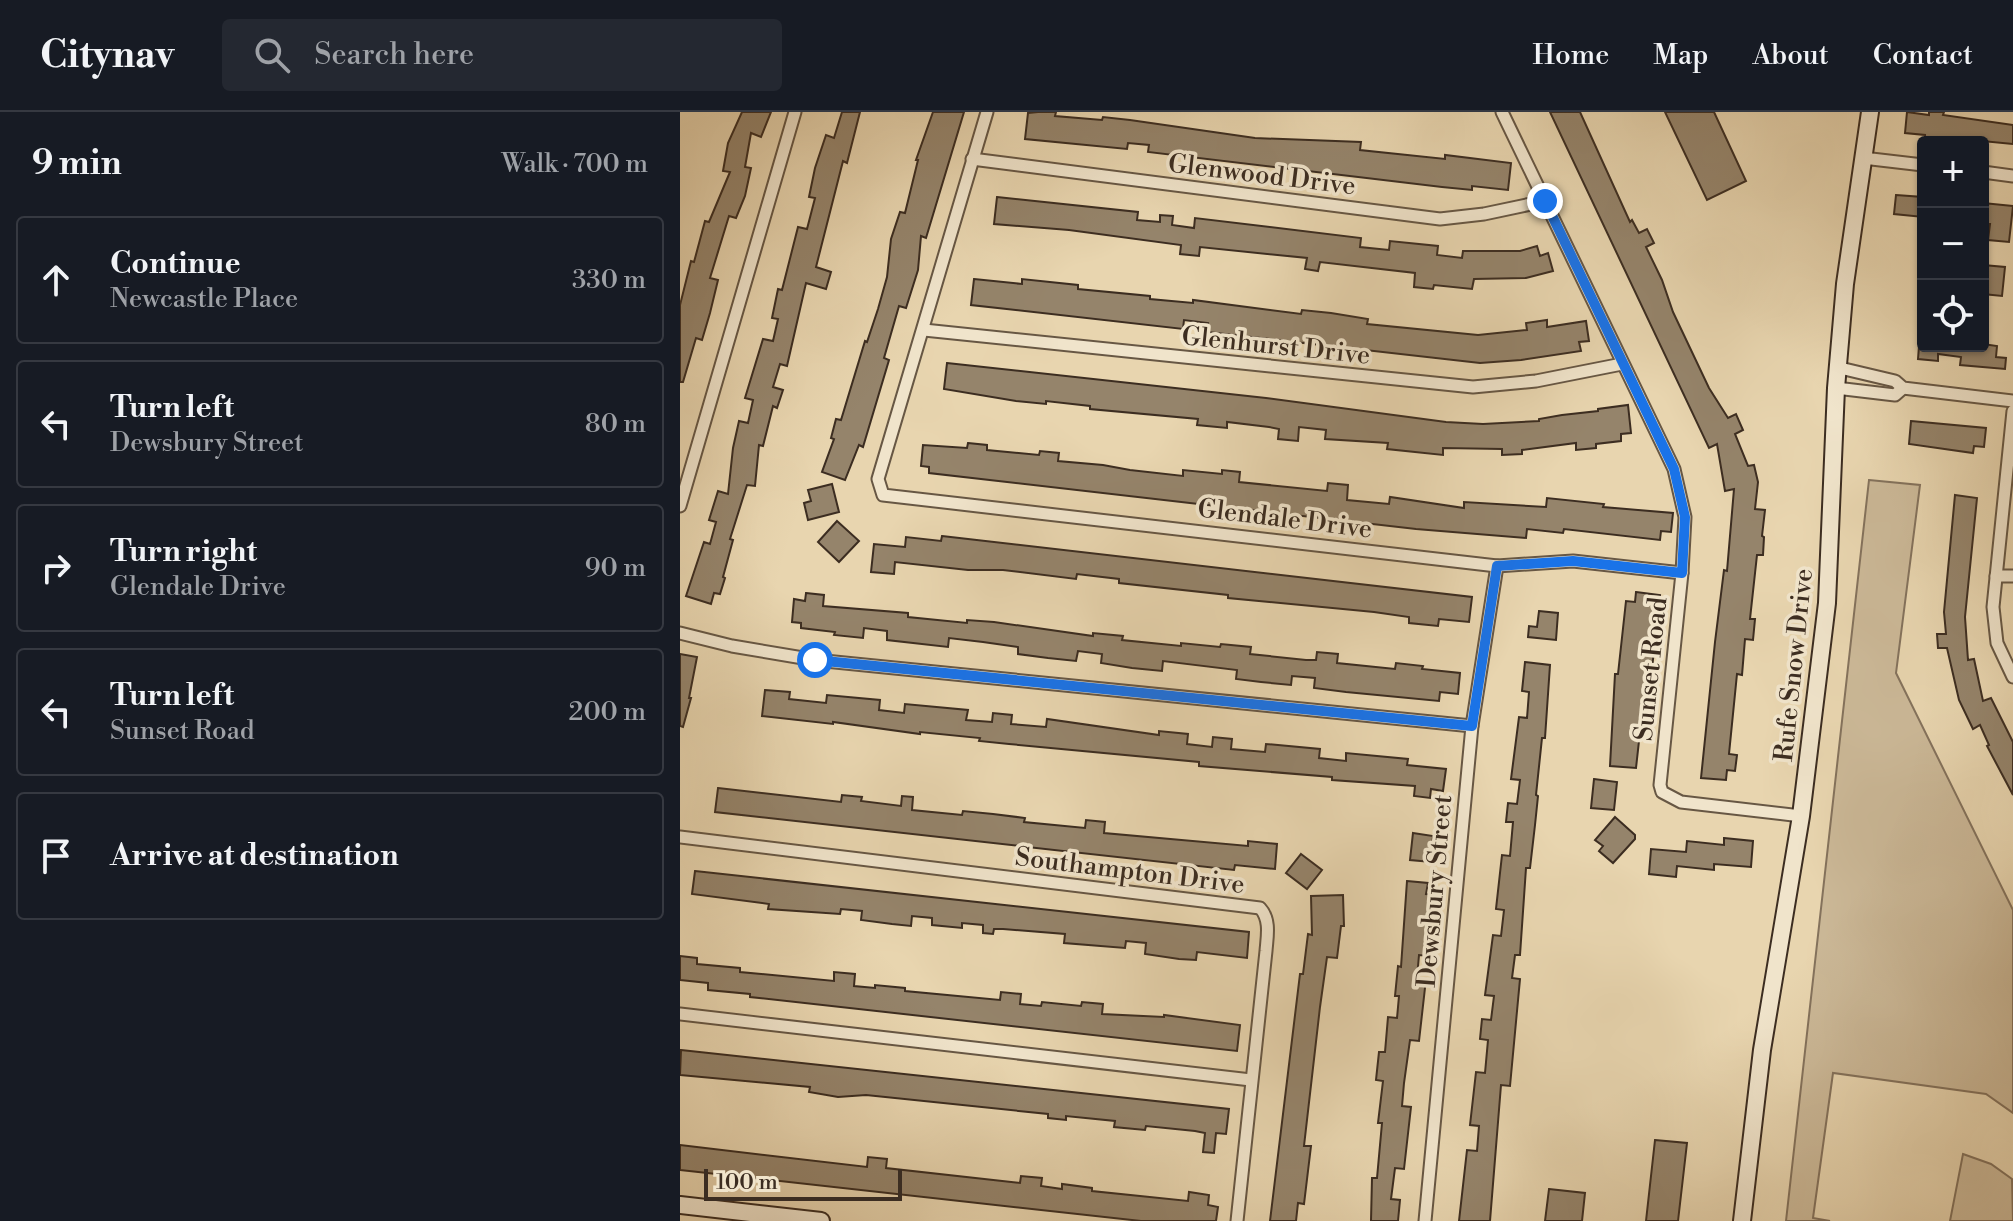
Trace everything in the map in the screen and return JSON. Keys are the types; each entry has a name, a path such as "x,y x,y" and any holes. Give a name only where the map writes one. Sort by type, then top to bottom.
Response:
{"main road":[{"name":"Rufe Snow Drive","path":"1742,1221 1762,1050 1801,816 1827,603 1836,388 1845,284 1870,112"},
{"path":"680,1205 821,1221"}],"street":[{"path":"680,506 795,112"},
{"path":"924,330 987,112"},
{"name":"Sunset Road","path":"1502,112 1674,469 1685,517 1660,785 1662,792 1681,802 1801,816"},
{"path":"1863,158 1917,164"},
{"name":"Glenwood Drive","path":"972,159 1440,219 1484,214 1545,201"},
{"path":"1989,173 2013,176"},
{"name":"Glenhurst Drive","path":"924,330 1473,387 1536,381 1622,364"},
{"name":"Glendale Drive","path":"924,330 878,479 883,495 1497,566 1573,561 1682,573"},
{"path":"1840,368 1895,381 1903,388 2013,401"},
{"path":"1836,388 1895,395 1903,388"},
{"path":"2013,411 1994,625 1997,643 2013,677"},
{"name":"Dewsbury Street","path":"1425,1221 1472,726 1497,566"},
{"path":"1996,576 2013,576"},
{"path":"680,633 732,646 815,660 1472,726"},
{"name":"Southampton Drive","path":"680,837 1260,908 1268,927 1237,1221"},
{"path":"680,1014 1251,1080"}],"shaded area":[{"path":"1869,480 1920,485 1896,673 2013,910 2013,1113 1986,1094 1833,1073 1813,1218 1830,1221 1786,1221"},
{"path":"1963,1154 1991,1164 2012,1179 2013,1221 1950,1221"}],"building":[{"path":"742,112 771,112 761,137 751,133 745,167 751,168 745,196 736,218 729,216 710,278 718,280 710,313 702,340 696,338 683,382 680,382 680,305 705,221 709,222 730,172 723,171 728,143"},
{"path":"842,112 860,112 847,163 843,161 816,267 831,272 826,289 806,283 787,366 780,364 773,387 783,390 777,408 773,406 763,446 759,445 755,486 747,485 730,539 733,540 725,578 720,594 714,593 711,604 686,596 704,542 710,544 716,522 709,520 718,491 728,494 739,421 748,423 753,400 745,398 763,339 773,341 778,319 772,318 778,289 782,290 798,227 807,229 815,198 809,197 826,135 834,138"},
{"path":"933,112 964,112 926,238 921,236 918,270 906,308 899,306 884,358 889,360 863,447 859,445 845,480 822,472 834,439 831,438 836,419 841,420 878,309 887,277 891,239 900,212 905,213 916,160"},
{"path":"1056,112 1055,116 1130,120 1255,138 1361,142 1360,150 1511,163 1508,190 1442,187 1148,152 1149,145 1128,143 1127,149 1025,139 1028,113"},
{"path":"1550,112 1580,112 1630,222 1632,220 1639,233 1647,229 1654,243 1646,247 1673,312 1709,388 1728,418 1736,414 1743,430 1735,434 1748,466 1754,465 1758,482 1755,509 1765,510 1763,555 1757,555 1750,619 1755,619 1753,640 1745,639 1742,675 1737,674 1729,754 1737,755 1735,771 1727,770 1726,780 1701,778 1734,489 1725,491 1717,444 1709,448"},
{"path":"1665,112 1714,112 1746,181 1707,200"},
{"path":"1907,112 1929,115 1929,112 1944,112 1943,115 2013,125 2013,144 1989,142 1989,136 1905,133"},
{"path":"1896,195 1917,197 1917,216 1894,214"},
{"path":"997,197 1138,212 1137,220 1160,222 1160,215 1173,216 1172,225 1194,228 1195,218 1361,238 1360,247 1389,250 1390,241 1438,246 1437,255 1462,258 1463,251 1520,251 1537,246 1540,256 1548,253 1553,271 1526,278 1474,279 1472,289 1434,285 1433,289 1414,287 1415,273 1320,262 1318,271 1305,269 1307,258 1200,247 1199,256 1180,254 1181,245 1069,230 994,224"},
{"path":"1989,204 2013,206 2009,242 1989,240"},
{"path":"1989,266 2005,267 2002,296 1989,295"},
{"path":"974,279 1022,284 1022,279 1078,285 1078,289 1150,296 1150,299 1193,303 1193,300 1301,314 1302,310 1331,313 1368,319 1367,324 1478,335 1527,330 1526,323 1547,320 1547,327 1586,321 1589,341 1579,342 1581,351 1480,363 1207,332 1208,323 1184,320 1183,329 971,305"},
{"path":"1989,345 1997,346 1996,357 2006,358 2005,369 1960,365 1961,357 1938,354 1938,361 1918,359 1919,352 1989,352"},
{"path":"947,363 1266,398 1446,422 1539,421 1628,405 1631,433 1621,434 1621,441 1596,444 1596,448 1576,450 1576,443 1502,455 1502,449 1443,448 1443,455 1387,449 1388,443 1325,439 1326,430 1299,427 1298,441 1278,439 1279,429 1269,427 1227,422 1227,428 1197,425 1198,419 1090,409 1090,406 1046,401 1046,404 1016,401 944,389"},
{"path":"1911,421 1986,428 1984,447 1974,446 1973,453 1909,444"},
{"path":"968,443 987,445 987,450 1039,455 1040,451 1059,453 1058,461 1183,476 1183,470 1222,474 1222,470 1240,472 1239,482 1327,491 1328,483 1348,485 1347,500 1389,504 1390,497 1464,508 1464,502 1546,507 1547,498 1604,504 1603,507 1673,513 1671,532 1661,531 1660,540 1564,529 1563,533 1527,529 1526,538 1416,529 929,473 929,467 921,466 923,445 967,448"},
{"path":"832,484 839,512 808,520 804,503 811,501 808,490"},
{"path":"1955,495 1977,498 1965,617 1968,660 1974,659 1983,701 1991,698 2013,742 2013,795 1987,746 1980,725 1973,729 1959,700 1947,648 1938,648 1937,634 1946,634 1944,612"},
{"path":"837,521 859,541 839,562 818,542"},
{"path":"942,536 1472,597 1469,622 1439,619 1438,626 1409,623 1409,617 1228,598 1228,595 1119,583 1119,579 1077,574 1076,579 895,562 894,574 871,572 874,544 905,547 906,537 941,541"},
{"path":"1636,592 1660,595 1645,733 1640,732 1636,768 1610,766 1615,674 1618,674 1626,601 1635,602"},
{"path":"806,593 824,595 823,606 908,613 908,617 967,623 967,620 994,622 1093,636 1093,633 1123,636 1122,640 1181,646 1181,643 1251,647 1250,654 1306,660 1316,660 1317,652 1338,654 1337,663 1395,669 1396,663 1423,666 1422,669 1460,673 1458,694 1440,692 1439,701 1346,692 1314,688 1315,678 1292,676 1291,685 1261,682 1236,679 1237,670 1163,661 1162,671 1132,668 1101,663 1102,654 1078,651 1076,661 1048,658 1018,654 1018,647 949,638 948,647 887,640 887,631 864,628 863,638 834,635 835,632 801,628 801,623 792,622 794,599 805,601"},
{"path":"1539,611 1558,613 1556,640 1528,637 1529,626 1537,627"},
{"path":"680,654 697,657 683,727 680,726"},
{"path":"1525,662 1550,665 1530,868 1526,868 1520,955 1515,955 1512,978 1520,979 1510,1086 1501,1085 1490,1221 1459,1221 1467,1150 1477,1151 1479,1126 1470,1125 1476,1072 1485,1073 1488,1040 1480,1039 1482,1019 1491,1020 1494,996 1485,995 1493,935 1501,936 1504,910 1496,909 1502,855 1510,856 1513,822 1506,822 1508,803 1517,804 1520,780 1511,779 1519,717 1527,718 1529,692 1522,691"},
{"path":"765,690 790,692 789,699 826,703 827,695 880,700 879,710 904,713 905,704 968,710 966,720 992,722 993,713 1012,715 1011,724 1046,727 1047,719 1159,735 1159,731 1188,734 1187,744 1212,747 1213,737 1232,739 1231,749 1265,752 1266,744 1320,749 1319,758 1346,761 1346,753 1408,759 1407,765 1446,769 1443,791 1431,789 1430,798 1414,796 1415,786 1199,766 1199,762 762,716"},
{"path":"1594,779 1617,782 1614,810 1591,808"},
{"path":"718,788 841,802 842,795 862,797 861,801 901,806 902,796 913,797 912,810 962,815 963,811 993,814 1025,818 1024,822 1085,828 1086,820 1105,822 1104,833 1248,846 1248,841 1277,844 1275,869 1235,865 1234,870 715,812"},
{"path":"1615,817 1635,835 1635,839 1613,863 1599,851 1603,846 1595,840"},
{"path":"1413,833 1433,836 1431,862 1410,860"},
{"path":"1724,838 1753,841 1751,867 1714,864 1714,870 1677,866 1676,877 1649,874 1651,849 1686,852 1687,841 1724,845"},
{"path":"1301,854 1322,870 1307,889 1286,873"},
{"path":"695,871 1249,932 1247,958 1197,952 1196,960 1179,959 1145,954 1146,943 1126,941 1125,948 1064,943 1065,934 1003,929 994,929 993,934 983,933 983,925 962,923 962,928 932,925 932,918 912,916 911,926 861,920 862,911 841,909 840,914 768,909 769,904 692,894"},
{"path":"1407,881 1428,883 1426,894 1435,895 1429,956 1419,955 1417,978 1426,979 1419,1041 1410,1040 1404,1083 1402,1106 1411,1107 1404,1169 1395,1168 1391,1199 1400,1200 1398,1221 1371,1221 1372,1178 1377,1178 1382,1123 1378,1123 1383,1081 1376,1080 1379,1052 1385,1052 1388,1017 1397,1018 1399,996 1395,996 1398,966 1401,967"},
{"path":"1343,895 1344,926 1341,926 1337,958 1327,957 1320,1007 1304,1146 1311,1146 1304,1204 1298,1203 1296,1221 1270,1221 1300,974 1303,974 1308,934 1312,935 1311,896"},
{"path":"680,956 697,958 697,964 740,968 740,972 834,981 834,972 855,974 854,986 875,988 875,985 1000,1000 1001,992 1021,994 1020,1004 1103,1004 1102,1014 1164,1015 1240,1025 1237,1051 708,990 708,983 680,980"},
{"path":"681,1050 1229,1109 1226,1134 1216,1133 1214,1153 1203,1152 1205,1133 1195,1131 1146,1126 1145,1130 1114,1127 1115,1121 1066,1116 1066,1120 1048,1118 1048,1114 866,1095 838,1097 809,1092 810,1087 680,1075"},
{"path":"1655,1140 1687,1143 1678,1221 1646,1221"},
{"path":"680,1145 867,1167 868,1157 887,1159 886,1168 1020,1183 1021,1176 1042,1178 1041,1186 1062,1189 1062,1184 1092,1188 1092,1191 1188,1201 1189,1192 1209,1195 1208,1205 1218,1207 1216,1221 1141,1221 680,1170"},
{"path":"1549,1189 1585,1193 1582,1221 1545,1221"}],"route":[{"path":"815,660 1472,726 1497,566 1573,561 1682,573 1685,517 1674,469 1545,201"}]}
